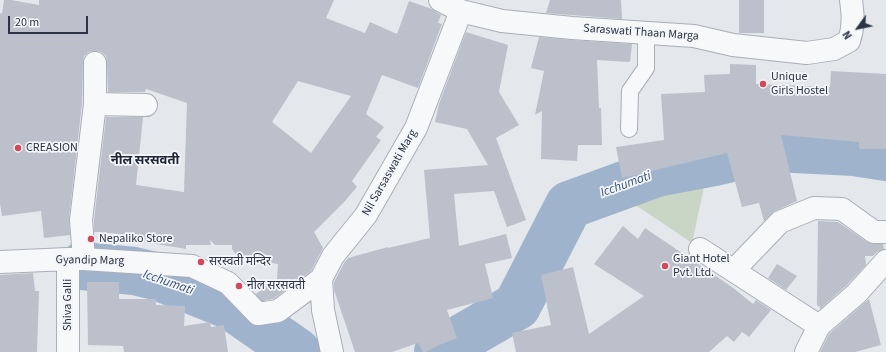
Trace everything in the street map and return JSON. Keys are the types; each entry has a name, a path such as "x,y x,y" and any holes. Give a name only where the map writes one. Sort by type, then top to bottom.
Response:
{"street":[{"path":"440,0 461,11"},
{"name":"Saraswati Thaan Marga","path":"461,11 502,21 572,28 694,36 733,45 807,53 834,49 849,41 853,22 851,0"},
{"name":"Nil Sarsaswati Marg","path":"321,279 333,256 366,215 416,128 461,11"},
{"name":"Shiva Galli","path":"68,352 76,259 82,220 95,104 95,63"},
{"path":"95,104 146,104"},
{"path":"734,270 780,222 814,208 842,210 874,232 886,232"},
{"path":"700,249 819,326"},
{"name":"Gyandip Marg","path":"0,262 76,259 192,266 228,283 258,314 278,311 321,279"},
{"path":"806,352 819,326 856,294 886,261"},
{"path":"321,279 323,310 332,352"}],"lane":[{"path":"629,130 630,91 646,68 646,33"}],"green space":[{"path":"708,169 692,243 619,194"}],"building":[{"path":"4,0 39,5 39,0 334,0 326,18 365,33 370,22 397,34 409,1 432,9 441,15 438,23 442,24 418,88 382,75 366,114 384,127 376,137 381,140 352,181 357,187 314,232 323,248 311,271 273,299 263,301 256,294 261,290 254,280 277,280 278,264 238,257 232,249 232,245 215,245 210,240 211,245 186,245 186,249 138,241 138,236 94,232 94,220 106,117 143,117 136,185 184,192 187,103 146,89 145,92 108,92 106,56 101,52 89,52 84,56 82,103 69,218 70,235 44,238 41,211 2,216 0,204 0,13 2,14","holes":["298,81 351,96 311,153 272,122"]},
{"path":"550,0 621,0 622,19 546,13"},
{"path":"739,0 764,0 764,33 739,33"},
{"path":"466,32 508,45 499,92 519,125 496,138 526,220 507,227 494,191 454,194 459,246 506,234 512,258 485,264 493,298 447,310 457,338 426,352 423,352 418,343 392,352 355,352 334,290 334,282 344,263 348,258 388,247 430,238 424,170 488,165 467,129 435,122 439,104"},
{"path":"539,37 632,44 630,62 597,60 602,145 578,145 577,161 541,159 542,111 535,115 544,71 531,68"},
{"path":"730,64 756,65 756,84 830,87 831,71 886,74 886,149 859,149 859,142 781,135 797,201 775,211 764,221 759,203 742,207 727,153 622,178 616,147 664,140 661,94 705,92 704,75 730,74"},
{"path":"818,221 838,222 867,242 883,244 884,249 877,252 873,256 865,256 866,265 847,285 820,309 817,305"},
{"path":"623,226 638,239 645,228 732,287 753,304 756,300 771,310 749,337 742,332 734,342 727,336 709,352 516,352 512,333 551,325 541,275 573,267 589,334 644,296 594,264"},
{"path":"777,264 797,276 786,290 768,278"},
{"path":"33,273 35,291 39,291 37,352 0,352 0,275"},
{"path":"87,282 119,282 119,299 156,299 156,305 185,306 184,326 210,322 211,327 224,325 228,352 124,352 123,346 88,345"},
{"path":"869,299 881,345 855,352 820,352 829,334"}],"waterway":[{"name":"Icchumati","path":"438,352 517,306 569,205 657,173 715,162 775,148 854,152 886,157"},
{"name":"Icchumati","path":"82,266 134,271 159,277 231,306 297,352"}],"place":[{"name":"Unique Girls Hostel","path":"763,84"},
{"name":"CREASION","path":"18,148"},
{"name":"Nepaliko Store","path":"91,239"},
{"name":"सरस्वती मन्दिर","path":"201,262"},
{"name":"Giant Hotel Pvt. Ltd.","path":"665,266"},
{"name":"नील सरसवती","path":"239,286"}],"district":[{"name":"नील सरसवती","path":"145,161"}]}
